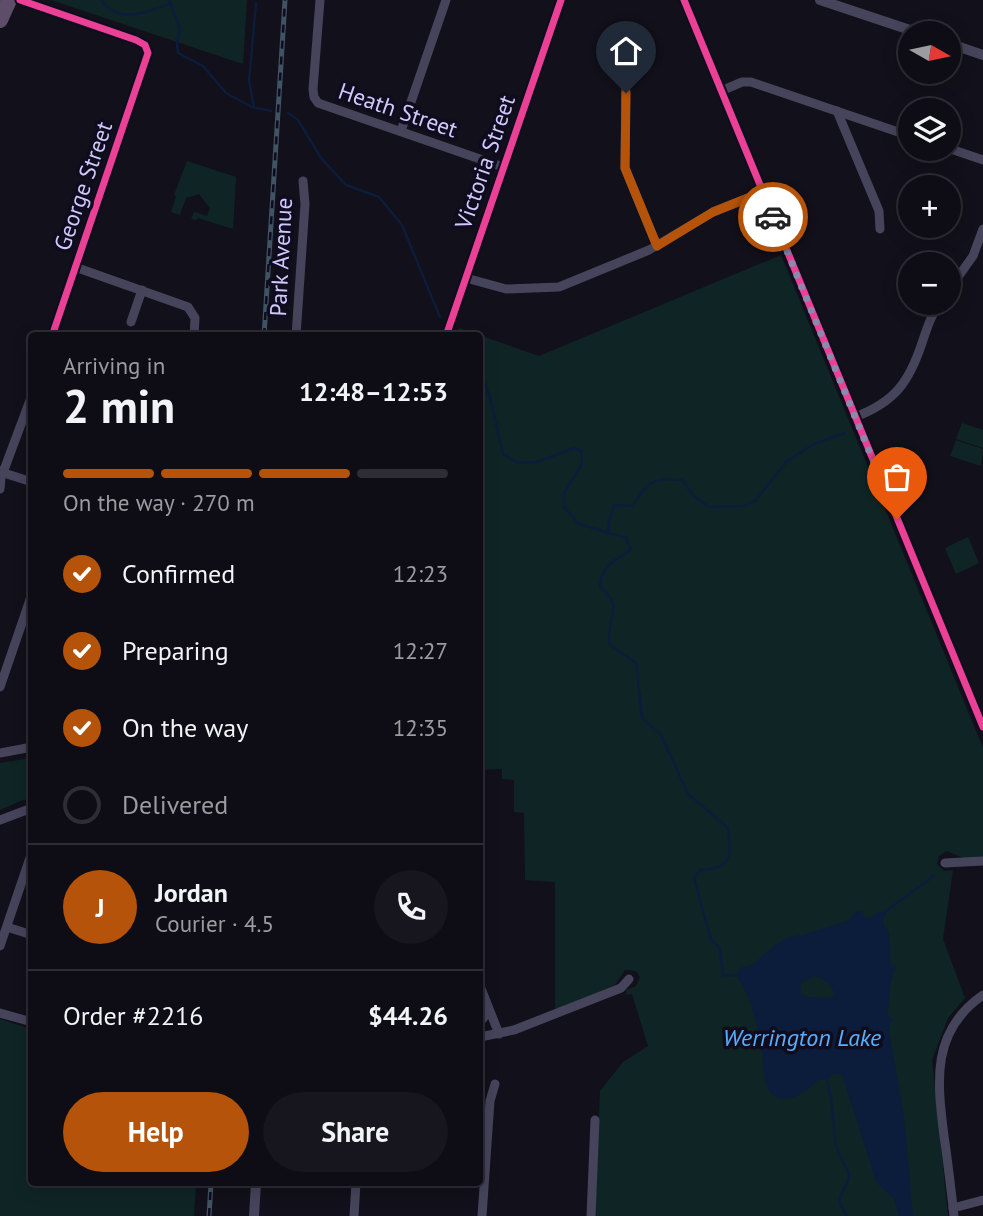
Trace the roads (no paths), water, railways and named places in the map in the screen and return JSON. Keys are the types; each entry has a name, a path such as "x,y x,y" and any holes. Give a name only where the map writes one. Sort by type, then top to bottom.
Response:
{"highway":[{"path":"0,20 9,0"}],"street":[{"name":"George Street","path":"20,0 142,42 147,48 145,64 52,332"},
{"name":"Heath Street","path":"320,0 313,89 316,100 503,167"},
{"path":"401,131 446,0"},
{"name":"Victoria Street","path":"447,332 561,0"},
{"path":"684,0 982,723"},
{"path":"820,0 898,26"},
{"path":"961,47 983,55"},
{"path":"626,69 625,168 657,246"},
{"path":"721,90 742,82 751,82 898,132"},
{"path":"837,111 879,211 880,229"},
{"path":"961,152 983,160"},
{"name":"Park Avenue","path":"296,332 305,204 303,181"},
{"path":"466,278 506,289 556,288 657,246 713,212 763,192"},
{"path":"961,273 973,256 983,229"},
{"path":"75,267 191,309 195,318 194,332"},
{"path":"131,322 142,290"},
{"path":"855,417 884,403 906,381 932,315"},
{"path":"0,489 1,475 28,405"},
{"path":"1,475 28,481"},
{"path":"0,687 28,606"},
{"path":"0,753 28,748"},
{"path":"0,820 28,810"},
{"path":"945,863 983,861"},
{"path":"0,946 28,864"},
{"path":"7,927 28,934"},
{"path":"483,1037 499,1034 621,988 629,979"},
{"path":"483,993 499,1034"},
{"path":"983,995 957,1021 945,1044 939,1066 939,1090 954,1212 983,1200"},
{"path":"483,1019 487,1004"},
{"path":"0,1013 28,1021"},
{"path":"483,1140 495,1084"},
{"path":"591,1216 595,1120"},
{"path":"254,1216 256,1186"},
{"path":"354,1216 356,1186"},
{"path":"482,1186 482,1216"}],"water":[{"name":"Werrington Lake","path":"857,911 870,918 880,911 886,913 883,919 889,932 891,966 895,964 896,967 887,1014 893,1020 889,1031 904,1115 913,1216 899,1216 894,1199 876,1182 842,1074 832,1074 830,1078 818,1080 803,1093 789,1098 776,1097 768,1089 753,1011 736,975 740,968 755,962 783,940 849,920","holes":["816,976 831,985 834,993 831,998 801,994 801,983"]}],"waterway":[{"path":"101,0 108,8 124,14 143,13 170,4"},
{"path":"169,0 180,28 178,53 203,66 226,93 252,107 271,111"},
{"path":"254,107 249,81 256,3"},
{"path":"288,113 298,120 321,158 346,185 379,197 402,225 440,317"},
{"path":"483,380 490,397 503,454 518,463 537,462 574,448 581,451 582,464 564,493 564,507 579,524 626,538 631,550 610,564 601,580 600,587 608,594 613,607 610,645 636,663 642,718 661,735 688,794 727,827 730,852 725,863 719,867 700,870 694,878 711,940 720,948 723,976 737,975"},
{"path":"608,533 609,519 615,505 631,506 653,482 682,480 694,496 709,507 743,506 755,501 787,461 814,444 845,433"},
{"path":"882,914 934,876"},
{"path":"826,1077 831,1097 836,1147 849,1174 840,1197 840,1204 847,1216"}],"railway":[{"path":"264,332 285,0"},
{"path":"209,1216 211,1186"}]}
